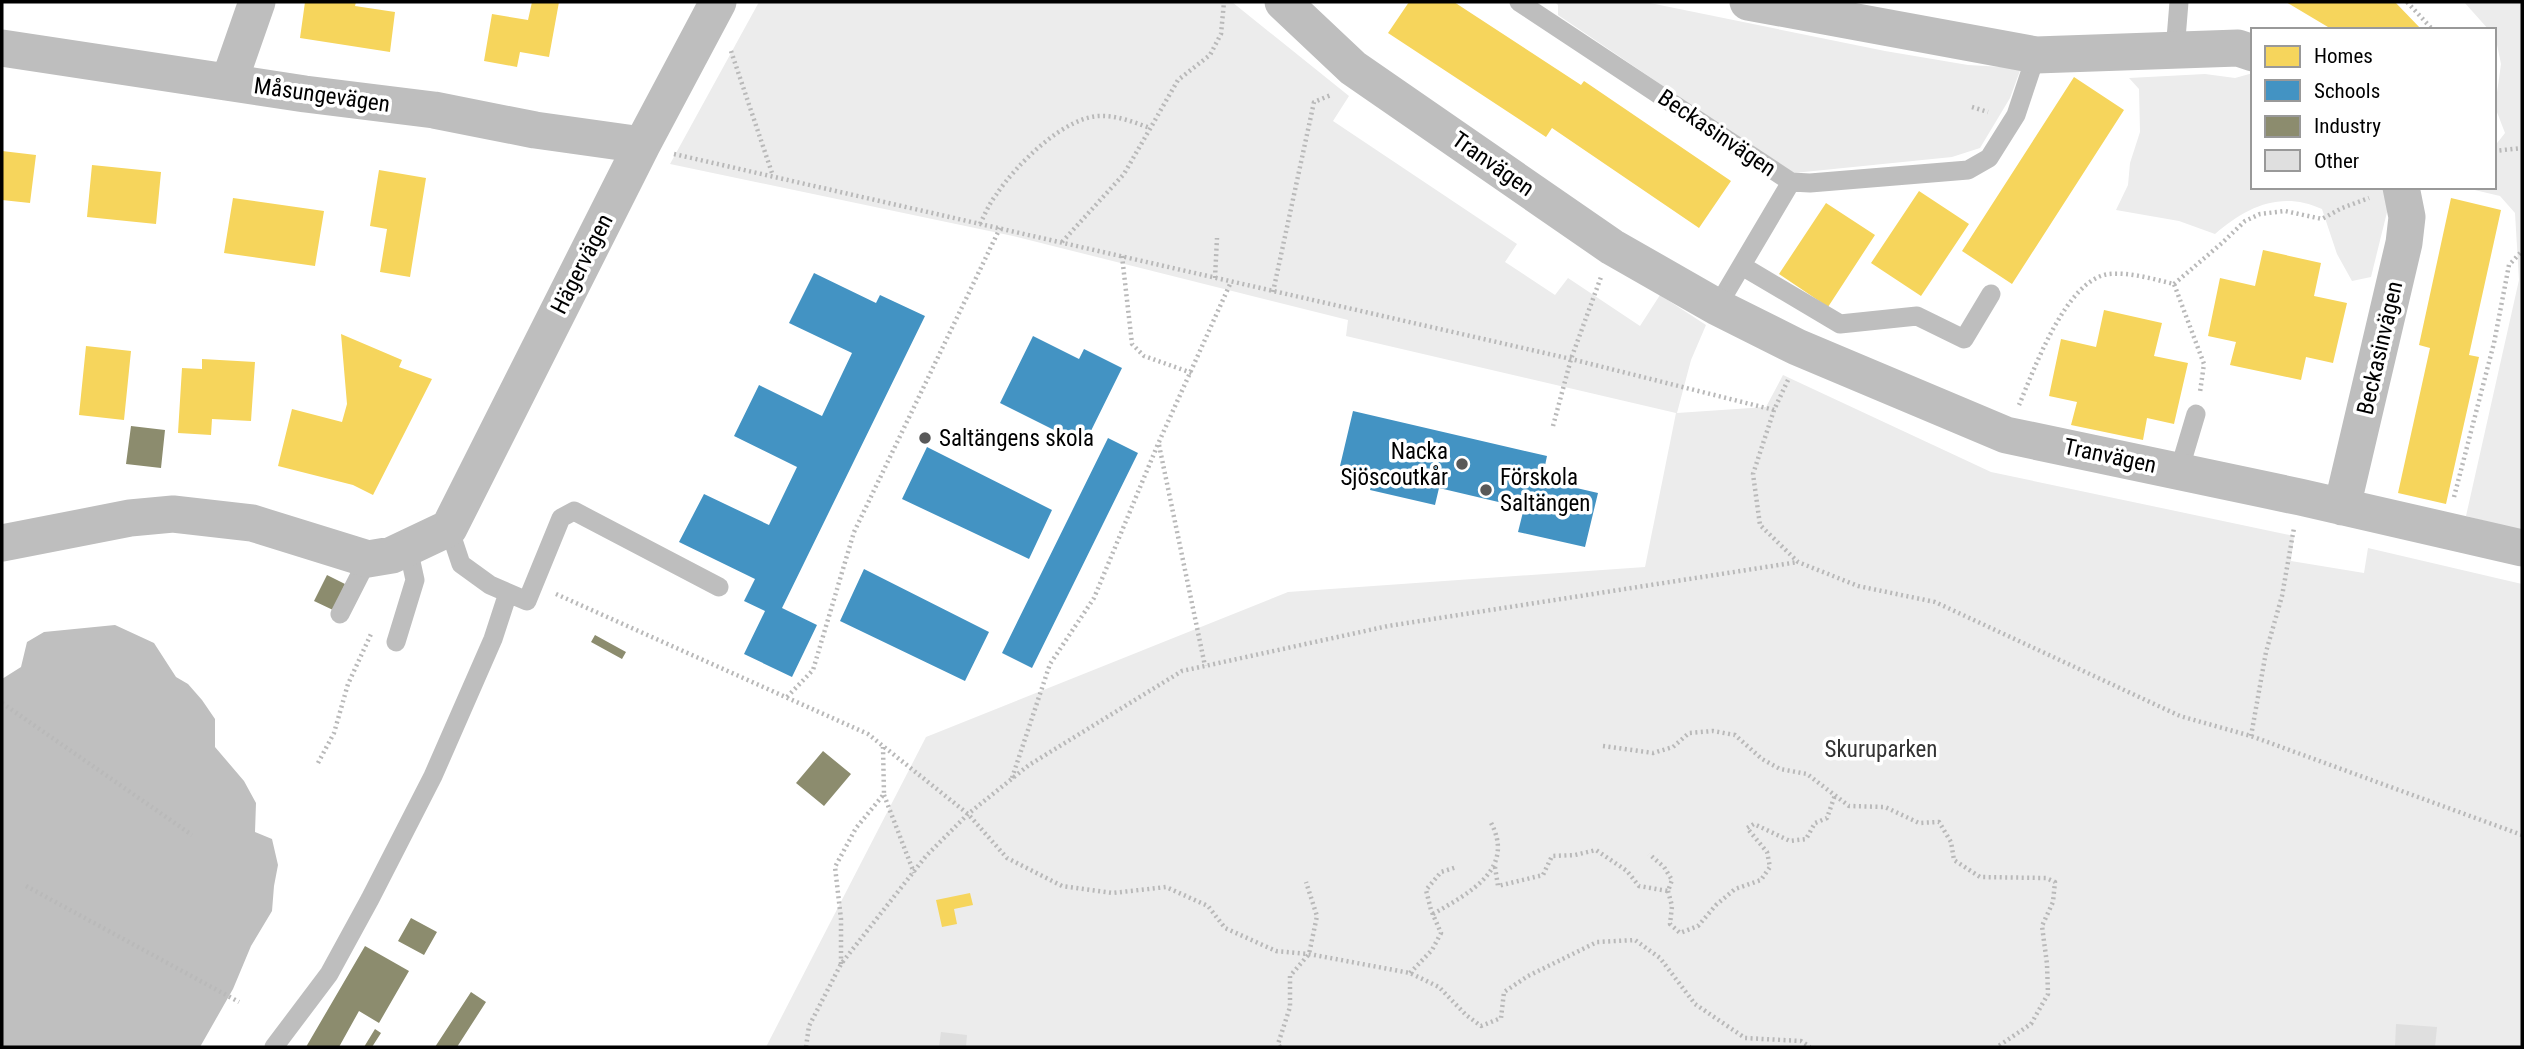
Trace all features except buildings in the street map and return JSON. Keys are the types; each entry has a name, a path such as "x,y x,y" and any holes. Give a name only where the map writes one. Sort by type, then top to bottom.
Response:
{"street":[{"path":"229,82 257,2"},
{"name":"Hägervägen","path":"449,528 654,148 718,2"},
{"path":"1748,2 2036,55 2238,48 2251,52"},
{"name":"Tranvägen","path":"1293,5 1353,68 1612,247 1717,307 1797,347 2006,435 2300,497 2522,548"},
{"name":"Måsungevägen","path":"2,48 305,94 434,110 535,130 654,148"},
{"name":"Beckasinvägen","path":"2342,507 2404,243 2407,217 2388,191"},
{"path":"2,543 130,517 173,514 252,523 368,559 392,555 449,528"}],"lane":[{"name":"Beckasinvägen","path":"1519,2 1791,182 1810,183 1968,170 1989,158 2016,114 2036,55"},
{"path":"2175,51 2179,2"},
{"path":"1717,307 1791,182"},
{"path":"1742,266 1840,324 1917,316 1964,339 1992,294"},
{"path":"2179,471 2196,414"},
{"path":"449,528 461,564 490,585 527,601 561,518 574,511 719,587"},
{"path":"396,642 415,580 408,548"},
{"path":"340,614 368,559"},
{"path":"274,1047 328,974 370,899 433,776 494,639 508,593"}],"path":[{"path":"1062,242 1124,174 1178,80 1210,55 1221,34 1224,2"},
{"path":"2407,2 2431,28"},
{"path":"727,40 773,176"},
{"path":"1273,292 1314,102 1336,92 1353,68"},
{"path":"980,224 995,195 1022,162 1075,122 1101,115 1150,128"},
{"path":"654,148 1571,359 1774,410"},
{"path":"2496,151 2522,148"},
{"path":"2174,284 2245,221 2260,214 2285,211 2322,219 2342,208 2388,191"},
{"path":"787,698 813,670 854,531 1000,228"},
{"path":"1215,278 1217,238"},
{"path":"1553,426 1571,359 1612,247"},
{"path":"2445,532 2494,343 2509,265 2522,251"},
{"path":"1122,256 1132,344 1144,356 1192,373"},
{"path":"2006,435 2048,339 2071,302 2087,283 2107,274 2128,274 2174,284"},
{"path":"1013,778 1050,664 1094,598 1158,444 1231,282"},
{"path":"2174,284 2204,364 2196,414"},
{"path":"1790,371 1753,474 1760,525 1798,562 1857,586 1935,603 2180,716 2250,736 2522,835"},
{"path":"1158,444 1205,667"},
{"path":"2250,736 2266,653 2282,596 2300,497"},
{"path":"806,1047 809,1026 841,964 926,856 968,814 1029,765 1182,671 1388,626 1798,562"},
{"path":"534,584 869,734 968,814 1007,858 1062,886 1113,893 1166,887 1208,906 1225,928 1276,951 1310,954 1410,973 1439,987 1466,1015 1481,1026 1501,1018 1504,992 1528,976 1597,942 1636,940 1660,958 1695,1004 1745,1038 1801,1041 1810,1047"},
{"path":"318,763 334,733 348,684 375,625"},
{"path":"2,704 192,835"},
{"path":"1603,746 1653,753 1674,747 1689,733 1713,731 1735,736 1762,759 1780,769 1807,774 1849,806 1885,807 1919,823 1939,822 1951,842 1954,860 1980,877 2046,878 2055,882 2053,902 2042,926 2048,964 2048,994 2031,1024 1997,1047"},
{"path":"884,746 884,794 914,873"},
{"path":"841,964 841,919 835,867 856,828 884,794"},
{"path":"1650,854 1664,867 1672,880 1668,891 1672,906 1670,924 1680,933 1698,926 1716,905 1735,890 1760,880 1770,867 1767,852 1747,828 1754,824 1790,841 1806,839 1815,823 1828,818 1835,794"},
{"path":"1490,821 1497,833 1495,867 1498,886 1543,875 1552,856 1575,855 1596,850 1627,871 1639,886 1668,891"},
{"path":"1410,973 1432,950 1441,933 1426,890 1441,872 1457,867"},
{"path":"1433,914 1470,892 1495,867"},
{"path":"1280,1047 1278,1044 1290,1007 1290,976 1310,954 1317,916 1306,882"},
{"path":"26,886 239,1002"}],"green space":[{"name":"Skuruparken","path":"759,2 1232,2 1349,96 1333,121 1517,244 1505,262 1555,295 1568,278 1640,326 1660,295 1706,325 1691,360 1677,413 1766,407 1783,375 1991,472 2294,536 2291,561 2364,573 2368,548 2522,584 2522,1047 766,1047 926,737 1288,592 1645,567 1676,413 1346,336 1348,320 1013,236 670,164"},
{"path":"1555,2 1645,2 1885,51 1968,65 2021,68 2010,98 1980,148 1952,157 1794,173 1558,15 1558,5"},
{"path":"2464,2 2522,2 2522,531 2466,516 2519,280 2515,213 2500,196 2470,189 2496,189 2496,144 2505,133 2496,110 2501,64 2496,28 2487,28"},
{"path":"2205,74 2235,78 2251,74 2251,189 2386,189 2390,200 2371,277 2352,281 2337,254 2322,209 2307,204 2278,201 2265,204 2239,216 2215,234 2179,221 2116,210 2128,185 2130,163 2140,132 2139,89 2129,78"}],"shaded area":[{"path":"115,625 154,643 176,677 188,684 215,719 215,747 244,781 256,803 255,832 272,839 278,865 272,911 251,946 233,989 200,1047 2,1047 2,679 21,667 27,642 44,632"}],"place":[{"name":"Saltängens skola","path":"925,438"},
{"name":"Nacka Sjöscoutkår","path":"1462,464"},
{"name":"Förskola Saltängen","path":"1486,490"}]}
